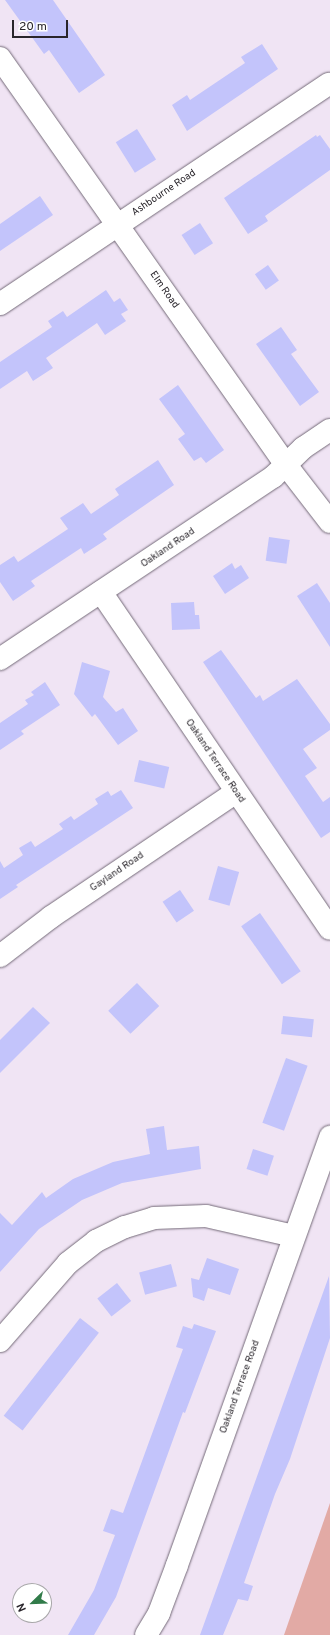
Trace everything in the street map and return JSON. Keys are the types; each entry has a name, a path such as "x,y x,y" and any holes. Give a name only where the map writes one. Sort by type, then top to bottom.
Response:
{"street":[{"name":"Elm Road","path":"0,58 286,465 330,522"},
{"name":"Ashbourne Road","path":"0,304 329,84"},
{"name":"Oakland Road","path":"0,659 273,477 303,448 330,430"},
{"name":"Oakland Terrace Road","path":"101,592 330,929"},
{"name":"Gayland Road","path":"0,956 51,917 236,792"},
{"name":"Oakland Terrace Road","path":"146,1635 159,1613 177,1565 330,1136"},
{"path":"0,1341 68,1263 96,1242 125,1227 154,1218 206,1216 294,1236"}],"shaded area":[{"path":"330,1503 330,1635 284,1635"}],"building":[{"path":"5,0 53,0 105,75 79,93 49,50 44,54"},
{"path":"262,44 278,69 187,131 172,105 187,95 190,100 245,63 241,57"},
{"path":"137,129 156,160 135,173 116,142"},
{"path":"316,135 317,137 320,135 330,149 330,170 265,216 268,221 248,234 224,198"},
{"path":"40,196 53,215 0,251 0,224"},
{"path":"200,223 213,243 195,255 182,235"},
{"path":"268,265 279,281 266,290 255,274"},
{"path":"106,290 114,302 120,298 128,310 121,314 126,321 105,335 97,323 46,358 53,368 33,381 27,371 0,389 0,362 52,327 48,321 63,311 67,317"},
{"path":"281,327 297,350 291,354 319,392 300,406 256,344"},
{"path":"178,385 224,450 206,463 201,457 194,461 178,439 185,434 159,399"},
{"path":"158,460 174,485 103,534 107,539 84,554 81,548 31,581 35,586 13,601 0,582 0,565 14,556 18,562 68,529 60,518 83,503 91,514 119,495 115,489"},
{"path":"269,537 290,540 286,564 266,561"},
{"path":"232,563 235,569 241,565 249,578 225,594 213,576"},
{"path":"317,583 330,603 330,647 297,596"},
{"path":"194,602 195,615 199,615 200,629 172,630 171,603"},
{"path":"221,650 256,698 260,695 263,701 297,679 330,724 330,730 303,749 317,768 305,776 323,802 330,797 330,832 321,838 203,662"},
{"path":"82,662 110,671 103,697 116,712 123,708 138,731 118,745 95,714 92,717 74,694"},
{"path":"45,682 60,705 21,731 24,734 0,750 0,723 28,704 25,700 34,695 31,692"},
{"path":"139,760 169,767 164,788 134,781"},
{"path":"121,790 133,808 16,885 18,887 0,899 0,861 4,868 23,855 19,848 31,841 35,847 63,829 59,824 71,816 74,820 98,804 95,799 108,791 111,796"},
{"path":"218,866 239,872 230,906 208,900"},
{"path":"180,890 194,911 177,922 163,902"},
{"path":"260,913 301,971 282,984 241,926"},
{"path":"137,983 159,1006 130,1034 108,1011"},
{"path":"33,1007 50,1023 0,1073 0,1040"},
{"path":"283,1016 314,1019 312,1037 281,1034"},
{"path":"286,1058 308,1066 284,1131 262,1123"},
{"path":"164,1126 167,1150 199,1146 201,1169 122,1183 82,1200 39,1229 0,1272 0,1213 12,1225 42,1192 46,1198 73,1179 113,1162 150,1154 146,1129"},
{"path":"253,1149 274,1156 267,1176 247,1169"},
{"path":"207,1258 239,1269 230,1295 208,1288 204,1301 193,1297 191,1278 199,1280"},
{"path":"171,1264 177,1286 145,1295 139,1273"},
{"path":"329,1276 330,1338 290,1459 275,1494 244,1583 253,1586 248,1601 238,1599 223,1635 200,1635"},
{"path":"117,1283 131,1301 111,1317 97,1298"},
{"path":"80,1318 99,1333 23,1430 4,1416"},
{"path":"194,1324 216,1331 185,1413 183,1412 116,1597 94,1635 68,1635 94,1590 115,1535 103,1531 111,1509 123,1513 183,1349 176,1347 183,1326 192,1329"}]}
